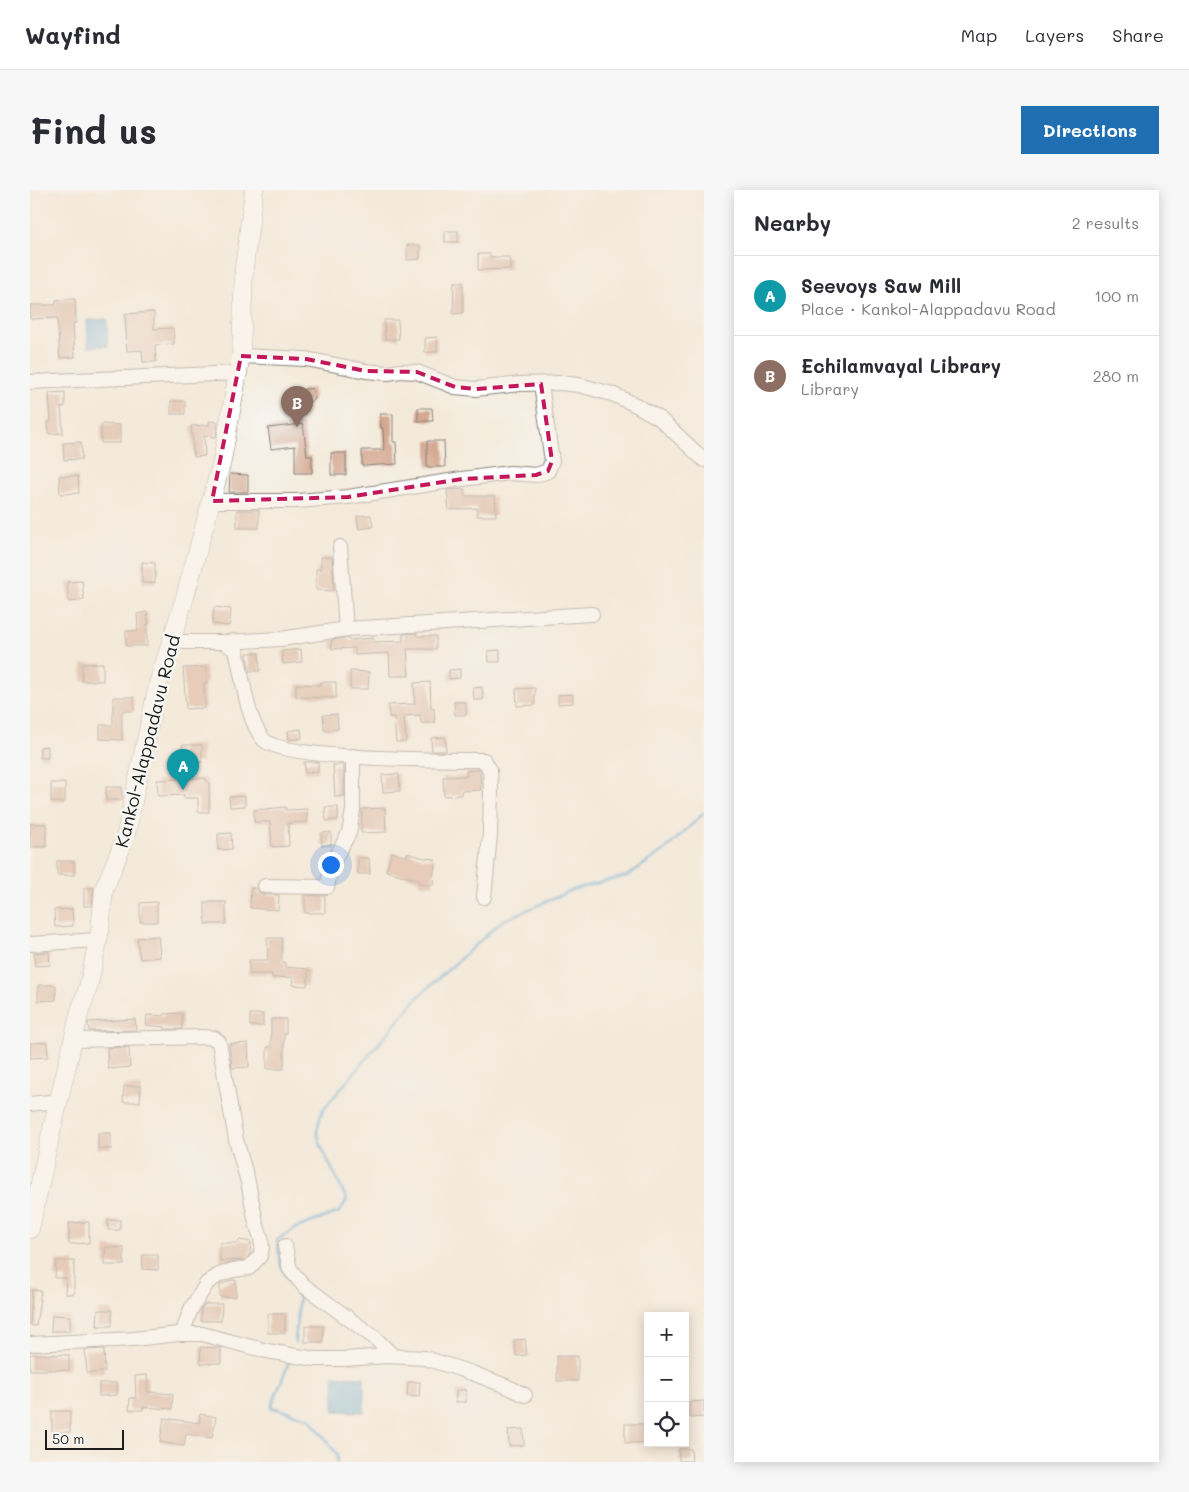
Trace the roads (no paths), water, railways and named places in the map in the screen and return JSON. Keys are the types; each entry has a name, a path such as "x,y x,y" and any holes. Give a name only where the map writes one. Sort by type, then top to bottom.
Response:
{"main road":[{"name":"Kankol-Alappadavu Road","path":"30,1229 58,1101 80,1011 88,988 98,940 104,889 125,839 158,684 222,461 239,365 244,268 254,190"}],"street":[{"path":"30,382 306,359 366,371 388,373 417,372 455,387 476,389 561,383 579,385 612,394 659,418 704,460"},
{"path":"212,501 297,501 348,497 462,478 510,473 536,475 548,471 552,461 541,384"},
{"path":"340,547 346,629"},
{"path":"171,642 281,639 346,629 592,614"},
{"path":"222,642 236,650 246,700 265,741 285,750 353,756 411,760 484,760 490,770 492,791 484,897"},
{"path":"264,886 327,887 332,864 342,849 349,833 353,810 353,756"},
{"path":"30,944 98,940"},
{"path":"74,1040 202,1037 214,1038 219,1042 236,1140 248,1182 262,1248 260,1256 249,1268 226,1272 207,1283 191,1309 182,1334"},
{"path":"30,1104 58,1101"},
{"path":"285,1246 290,1270 303,1285 375,1338 393,1356"},
{"path":"30,1344 202,1334 221,1337 267,1351 315,1359 393,1356 425,1358 506,1386 525,1396"}],"water":[{"path":"107,319 108,346 88,347 87,320"},
{"path":"334,1376 364,1377 364,1412 334,1411"}],"waterway":[{"path":"295,1342 299,1298 281,1266 277,1240 296,1228 339,1212 347,1200 321,1146 317,1131 322,1111 418,997 502,921 575,889 627,876 666,849 704,813"},
{"path":"289,1362 271,1407 309,1418 337,1454 337,1462"}],"place":[{"name":"Echilamvayal Library","path":"297,427"},
{"name":"Seevoys Saw Mill","path":"183,790"}]}
